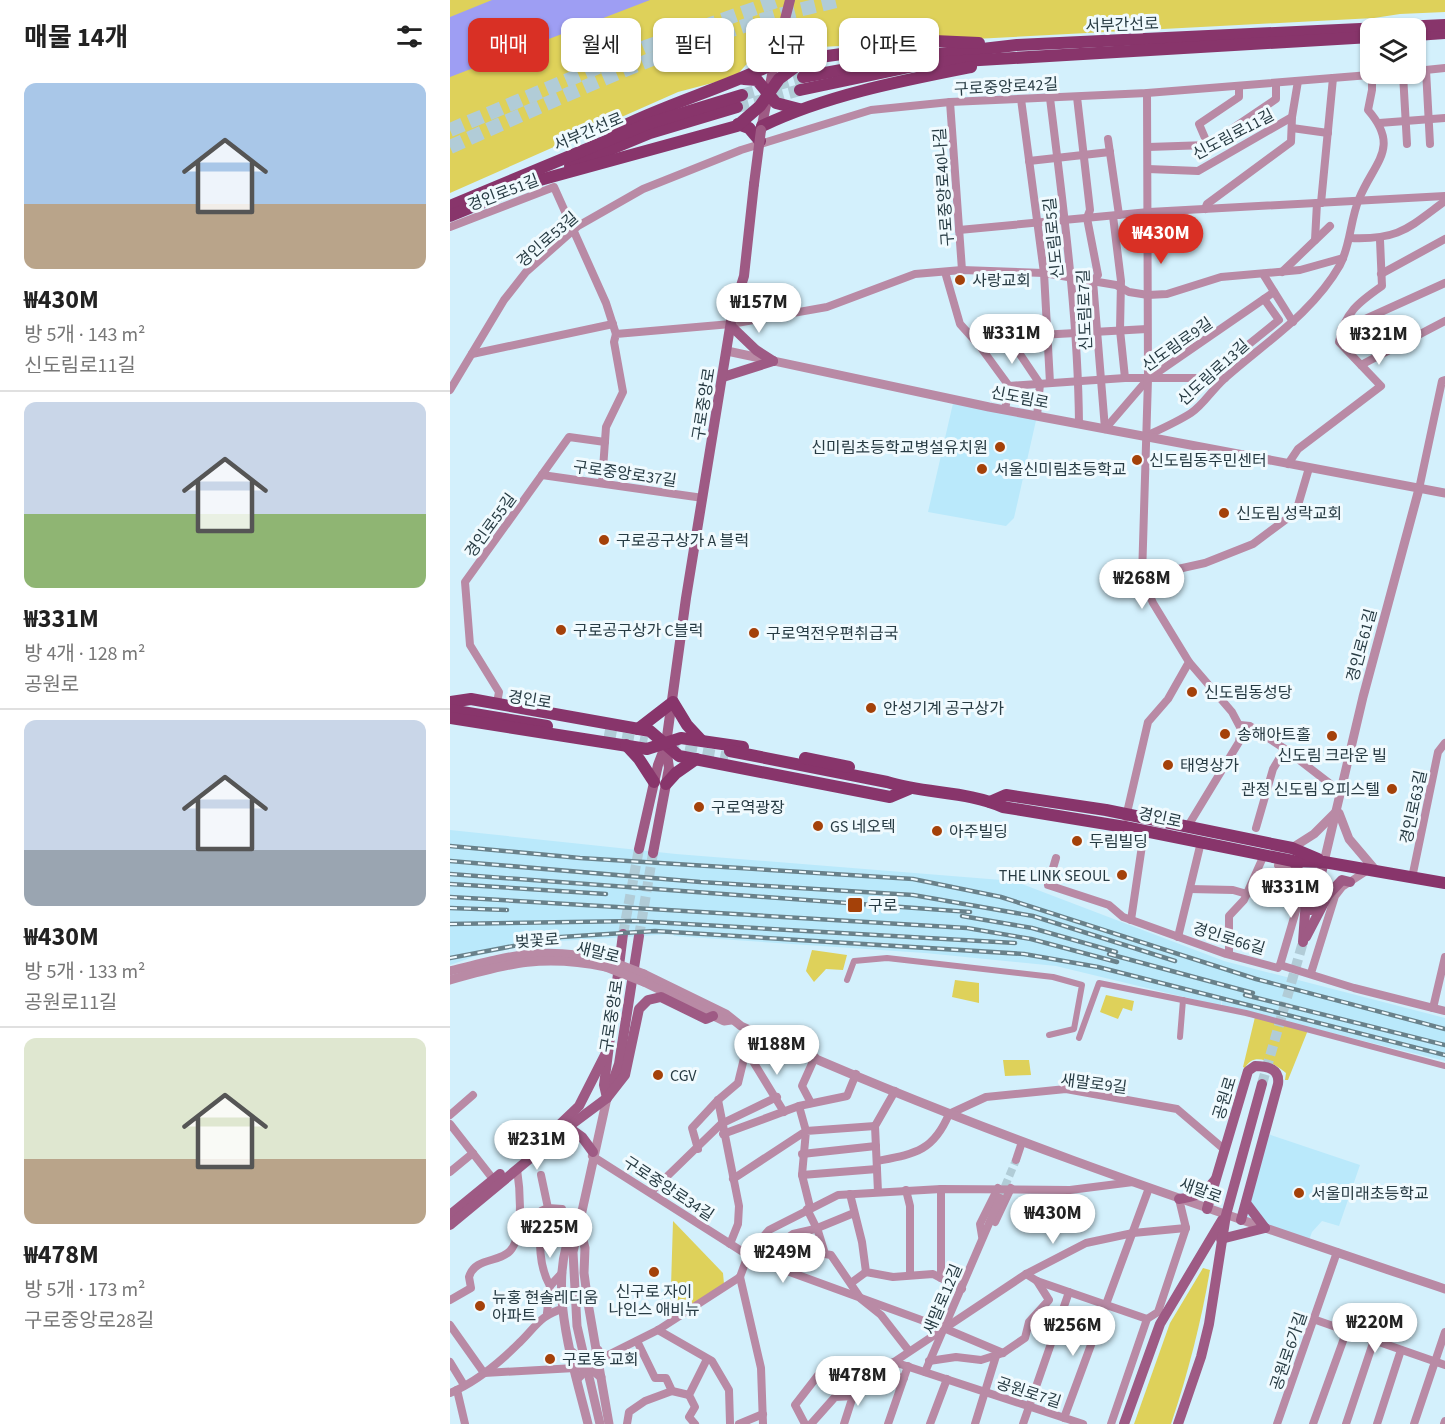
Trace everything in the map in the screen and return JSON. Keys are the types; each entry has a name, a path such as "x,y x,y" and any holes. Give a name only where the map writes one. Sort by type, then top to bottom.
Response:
{"main road":[{"name":"구로중앙로","path":"785,18 790,0"},
{"name":"서부간선로","path":"802,77 913,57 1445,25"},
{"path":"1426,34 1445,33"},
{"name":"서부간선로","path":"800,90 914,66 1019,51 1360,37"},
{"path":"827,55 934,41 1019,51"},
{"path":"527,179 737,126 761,133 799,109 1019,51"},
{"path":"527,179 640,117 744,79 754,72"},
{"name":"구로중앙로","path":"653,853 660,783 703,498 731,325 744,276 761,133 773,72"},
{"path":"737,126 760,106 779,79 788,72"},
{"path":"799,72 792,99 799,109"},
{"path":"744,79 757,80 776,103 799,109"},
{"path":"737,126 741,119 747,84 744,79"},
{"name":"서부간선로","path":"450,216 646,124 742,95"},
{"name":"서부간선로","path":"450,206 650,133 737,107"},
{"path":"731,325 756,350 773,361"},
{"path":"723,376 773,361"},
{"path":"450,702 471,699 650,731 679,756 890,797 909,789"},
{"name":"경인로","path":"450,702 604,732 450,710"},
{"path":"638,729 673,702 687,725 701,740"},
{"path":"450,718 647,749 681,738 701,740 831,763 887,777 909,789"},
{"path":"625,744 660,783 696,759"},
{"name":"경인로","path":"729,755 885,789 909,789 990,802 1006,795 1126,821 1188,826 1292,848 1324,862"},
{"name":"구로중앙로","path":"639,849 660,783"},
{"name":"경인로","path":"1126,821 1144,832 1293,861 1324,862 1445,883"},
{"path":"1293,861 1307,885 1302,942"},
{"path":"1302,942 1324,862"},
{"path":"1302,942 1328,895 1342,880 1350,882"},
{"name":"구로중앙로","path":"607,1098 604,1086 623,934"},
{"name":"구로중앙로","path":"607,1098 619,1064 639,936"},
{"path":"450,1215 493,1179 607,1098 625,1075 639,1009 648,999 661,997 706,1019 713,1016"},
{"path":"450,1225 571,1122 608,1049"},
{"name":"공원로","path":"1207,1209 1250,1068 1256,1066 1270,1068 1277,1075 1278,1084 1241,1220"},
{"name":"공원로","path":"1178,1424 1209,1324 1226,1215 1262,1084"},
{"path":"571,1122 593,1154"},
{"path":"1179,1199 1193,1198 1203,1193 1217,1177"},
{"path":"1221,1239 1265,1228 1246,1203"},
{"name":"공원로","path":"1124,1424 1160,1323 1226,1215"}],"street":[{"path":"1430,144 1426,70 1445,68"},
{"name":"구로중앙로42길","path":"777,138 871,110 950,102 1148,93 1360,75"},
{"path":"1315,240 1333,78"},
{"name":"신도림로11길","path":"1148,169 1198,171 1292,117 1298,81"},
{"name":"신도림로11길","path":"1148,147 1208,146 1276,99 1276,82"},
{"name":"신도림로13길","path":"1146,436 1193,412 1225,378 1293,322 1313,301 1343,258 1358,201 1380,163 1384,148 1379,123 1368,110 1372,84"},
{"path":"1404,84 1407,144"},
{"path":"1208,146 1199,124 1239,97 1239,86"},
{"path":"1148,93 1148,379 1142,577 1153,603 1189,662 1232,712 1239,725 1251,726 1286,749 1342,793"},
{"name":"신도림로7길","path":"1077,97 1090,210 1087,218 1098,275 1093,281 1105,429"},
{"name":"신도림로5길","path":"1050,98 1065,220 1079,381 1079,424"},
{"path":"1021,99 1044,273 1050,383"},
{"name":"구로중앙로40나길","path":"950,102 963,270"},
{"path":"1205,209 1207,204 1291,142 1292,117"},
{"path":"1379,123 1445,118"},
{"path":"1292,128 1328,133"},
{"name":"경인로53길","path":"450,390 504,300 526,272 574,230 643,189 777,138"},
{"path":"1108,139 1121,281 1119,287 1120,330 1125,378"},
{"path":"1029,161 1110,152"},
{"name":"경인로51길","path":"450,227 554,187 574,230"},
{"path":"959,230 1149,212 1445,196"},
{"path":"1350,238 1380,240 1404,231 1445,201"},
{"path":"1282,272 1330,226"},
{"path":"574,230 613,324 623,392 606,427 602,483"},
{"path":"1381,274 1445,238"},
{"path":"1288,464 1298,449 1381,386 1339,342 1341,330 1353,307 1382,286 1380,240"},
{"path":"616,334 731,325 827,308 915,274 963,270 1044,273 1093,281 1148,295 1167,294 1221,277 1300,270 1343,258"},
{"path":"945,272 960,324 980,345 1009,386 1005,410"},
{"path":"1263,274 1293,322"},
{"path":"1341,330 1445,283"},
{"name":"신도림로9길","path":"1105,429 1148,379 1274,292"},
{"path":"1207,378 1279,320 1264,299"},
{"path":"1361,365 1445,321"},
{"path":"472,354 613,324"},
{"path":"1037,416 1040,384 1011,341 1022,336 1147,329"},
{"name":"신도림로","path":"727,351 1005,410 1445,493"},
{"path":"1009,386 1125,378 1225,378"},
{"path":"1419,489 1442,381 1445,380"},
{"name":"경인로55길","path":"497,703 499,692 470,645 465,582 569,437 605,442"},
{"path":"1142,577 1205,563 1252,544 1296,512 1309,468"},
{"name":"구로중앙로37길","path":"543,475 703,498"},
{"name":"경인로61길","path":"1324,862 1363,697 1419,489"},
{"path":"1126,821 1136,767 1149,722 1168,699 1189,662"},
{"name":"경인로","path":"1188,826 1239,742 1241,729 1239,725"},
{"name":"경인로63길","path":"1412,878 1438,752 1445,743"},
{"path":"1256,828 1273,768 1286,749"},
{"path":"1292,848 1314,834 1338,810 1349,839 1372,871 1350,882 1335,896 1311,973"},
{"path":"1131,920 1144,832"},
{"path":"1178,937 1201,842"},
{"path":"1229,954 1229,916 1247,894 1264,855"},
{"name":"경인로66길","path":"1056,858 1048,885 1108,905 1131,920 1229,954 1278,968 1280,964 1354,988 1445,1011"},
{"path":"1280,858 1278,865 1295,871 1303,887 1280,964"},
{"path":"1190,889 1233,890 1247,894"},
{"name":"벚꽃로","path":"450,971 540,951 578,954 606,963 626,966"},
{"path":"1433,1008 1445,957"},
{"path":"845,961 887,958 1053,977 1082,985 1074,1029 1049,1035"},
{"name":"새말로","path":"450,980 534,960 570,959 606,963 726,1014 731,1020 751,1030 949,1114 1207,1209 1445,1289"},
{"path":"847,980 854,961"},
{"name":"새말로","path":"626,966 713,1016 724,1021 731,1020"},
{"path":"986,970 986,978"},
{"path":"1079,1038 1099,983 1246,1013 1445,1066"},
{"path":"1180,1037 1183,1000"},
{"path":"698,1149 692,1128 718,1100 738,1083 751,1030"},
{"path":"746,1050 777,1097 784,1112"},
{"path":"811,1103 802,1086 815,1057"},
{"path":"723,1134 800,1106 847,1096 856,1074"},
{"name":"새말로9길","path":"949,1114 987,1097 1066,1089 1177,1109 1225,1150"},
{"path":"878,1192 875,1126 895,1091"},
{"path":"450,1114 473,1095"},
{"path":"651,1192 698,1149 721,1124 777,1097"},
{"name":"구로중앙로","path":"584,1352 577,1326 572,1277 578,1220 607,1098"},
{"name":"구로중앙로34길","path":"718,1100 739,1206 738,1224 730,1244"},
{"path":"800,1106 806,1131"},
{"path":"802,1175 877,1165 915,1154 927,1147 942,1131 949,1114"},
{"path":"733,1179 806,1131 875,1126"},
{"path":"451,1129 493,1179"},
{"name":"구로중앙로34길","path":"806,1131 806,1145 802,1154 802,1175 808,1208 825,1254 831,1255 861,1299 881,1315 909,1351"},
{"path":"1016,1160 1022,1142"},
{"path":"802,1154 876,1146"},
{"path":"450,1172 473,1153"},
{"name":"구로중앙로34길","path":"593,1154 730,1244 762,1262 946,1329 1000,1355"},
{"path":"450,1300 471,1288 469,1277 473,1268 509,1252 517,1237 520,1199 517,1169"},
{"path":"541,1175 548,1208"},
{"path":"763,1424 761,1368 740,1277 748,1255 769,1230 808,1208 838,1195 942,1189 1070,1190 1133,1182"},
{"name":"새말로12길","path":"982,1237 980,1224 998,1188"},
{"name":"새말로12길","path":"982,1237 992,1229 1011,1188"},
{"name":"공원로7길","path":"1064,1418 1149,1188"},
{"path":"941,1278 942,1189"},
{"path":"906,1190 910,1206 910,1273"},
{"path":"850,1194 862,1242 866,1272"},
{"name":"새말로12길","path":"925,1372 946,1329 1000,1198"},
{"path":"1111,1424 1147,1319 1158,1312 1186,1228 1179,1199"},
{"path":"547,1313 550,1286 541,1262 541,1211 548,1208 562,1209"},
{"path":"762,1262 780,1243 793,1234 815,1229 854,1213"},
{"path":"578,1220 565,1242 562,1309 588,1424"},
{"path":"578,1220 585,1248 584,1273 588,1303 598,1350 609,1424"},
{"path":"805,1424 795,1405 819,1374 843,1366 870,1373 894,1362 1026,1274 1086,1243 1133,1233 1186,1228"},
{"path":"517,1237 540,1233"},
{"name":"공원로6가길","path":"1277,1424 1336,1252"},
{"path":"851,1283 866,1272 892,1277 910,1273 933,1274 962,1289"},
{"path":"550,1286 562,1273"},
{"path":"1026,1274 1037,1281 1147,1319"},
{"path":"484,1373 575,1368 598,1360 658,1330 740,1277"},
{"path":"929,1360 956,1357 981,1360 1000,1355 1025,1338 1029,1322 1049,1300 1037,1281"},
{"path":"1023,1424 1069,1292"},
{"path":"457,1389 484,1373 520,1343 547,1313 562,1309"},
{"path":"1314,1319 1445,1365"},
{"path":"450,1325 484,1373"},
{"path":"658,1330 712,1361 729,1390 730,1424"},
{"path":"1312,1424 1347,1330"},
{"path":"1414,1424 1445,1332"},
{"path":"1346,1424 1374,1340"},
{"path":"637,1341 655,1378 666,1378 672,1391"},
{"path":"572,1352 579,1360 589,1358 598,1350"},
{"path":"1377,1424 1401,1350"},
{"name":"공원로7길","path":"975,1424 1000,1355"},
{"path":"689,1395 707,1359"},
{"path":"450,1362 465,1424"},
{"name":"공원로7길","path":"894,1362 1083,1424"},
{"path":"888,1424 908,1366"},
{"path":"577,1379 584,1372 592,1370 601,1377"},
{"path":"589,1377 600,1424"},
{"path":"811,1424 835,1397 853,1395 897,1377 904,1378"},
{"path":"930,1424 947,1379"},
{"path":"627,1424 629,1412 645,1401 672,1391 689,1395"},
{"path":"689,1395 695,1407 689,1416 695,1424"},
{"path":"844,1424 853,1395"},
{"path":"739,1424 763,1414"}],"shaded area":[{"path":"450,0 1445,0 1445,12 1374,18 939,41 939,18 839,18 839,46 827,47 827,18 746,18 746,65 735,77 678,92 450,193"},
{"name":"서울신미림초등학교","path":"954,399 1037,416 1014,518 1006,526 928,512"},
{"path":"450,830 676,854 1014,881 1224,961 1445,1018 1445,1061 1222,1006 1222,991 1221,1006 1056,966 925,953 674,936 673,934 543,942 476,956 450,965"},
{"path":"812,950 847,955 843,970 826,969 814,982 806,971"},
{"path":"955,980 979,983 979,1003 952,997"},
{"path":"1106,995 1134,1001 1132,1011 1123,1008 1118,1019 1100,1012"},
{"path":"1255,1017 1308,1030 1288,1080 1285,1080 1286,1073 1265,1060 1254,1060 1245,1068 1243,1067"},
{"path":"1003,1060 1029,1060 1031,1075 1005,1076"},
{"name":"서울미래초등학교","path":"1265,1133 1360,1165 1339,1226 1322,1221 1312,1232 1308,1243 1241,1220"},
{"path":"673,1221 723,1273 724,1284 670,1319"},
{"path":"1203,1268 1210,1270 1202,1309 1171,1424 1134,1424 1170,1323"}],"water":[{"path":"492,0 650,0 603,18 561,18 561,34 549,39 549,18 468,18 468,70 450,77 450,17"}],"tunnel":[{"path":"450,130 648,46 779,0"},
{"path":"450,147 601,80 678,49 766,19 840,0"},
{"path":"742,95 803,77"},
{"path":"737,107 800,90"},
{"path":"604,735 647,743"},
{"path":"667,747 728,758"},
{"path":"623,934 639,849"},
{"path":"639,936 653,853"},
{"path":"1262,1084 1303,942"},
{"path":"1000,1198 1016,1160"}],"railway":[{"path":"450,846 580,858 913,879 1001,897 1256,979 1445,1029"},
{"path":"450,861 700,882 913,895 1033,916 1175,961"},
{"path":"450,874 970,912"},
{"path":"450,884 606,894"},
{"path":"450,897 967,928 1031,939 1117,962"},
{"path":"450,908 507,910"},
{"path":"962,916 1032,928 1116,952"},
{"path":"450,924 634,921 1015,943"},
{"path":"450,958 561,937 655,931 1024,954 1098,967 1445,1055"},
{"path":"1109,954 1253,993"},
{"path":"1245,995 1445,1045"}],"place":[{"name":"사랑교회","path":"960,280"},
{"name":"신미림초등학교병설유치원","path":"1000,447"},
{"name":"신도림동주민센터","path":"1137,460"},
{"name":"서울신미림초등학교","path":"982,469"},
{"name":"신도림 성락교회","path":"1224,513"},
{"name":"구로공구상가 A 블럭","path":"604,540"},
{"name":"구로공구상가 C블럭","path":"561,630"},
{"name":"구로역전우편취급국","path":"754,633"},
{"name":"신도림동성당","path":"1192,692"},
{"name":"안성기계 공구상가","path":"871,708"},
{"name":"송해아트홀","path":"1225,734"},
{"name":"신도림 크라운 빌","path":"1332,736"},
{"name":"태영상가","path":"1168,765"},
{"name":"관정 신도림 오피스텔","path":"1392,789"},
{"name":"구로역광장","path":"699,807"},
{"name":"GS 네오텍","path":"818,826"},
{"name":"아주빌딩","path":"937,831"},
{"name":"두림빌딩","path":"1077,841"},
{"name":"THE LINK SEOUL","path":"1122,875"},
{"name":"구로","path":"855,905"},
{"name":"CGV","path":"658,1075"},
{"name":"서울미래초등학교","path":"1299,1193"},
{"name":"신구로 자이 나인스 애비뉴","path":"654,1272"},
{"name":"뉴홍 현솔레디움 아파트","path":"480,1306"},
{"name":"구로동 교회","path":"550,1359"}]}
